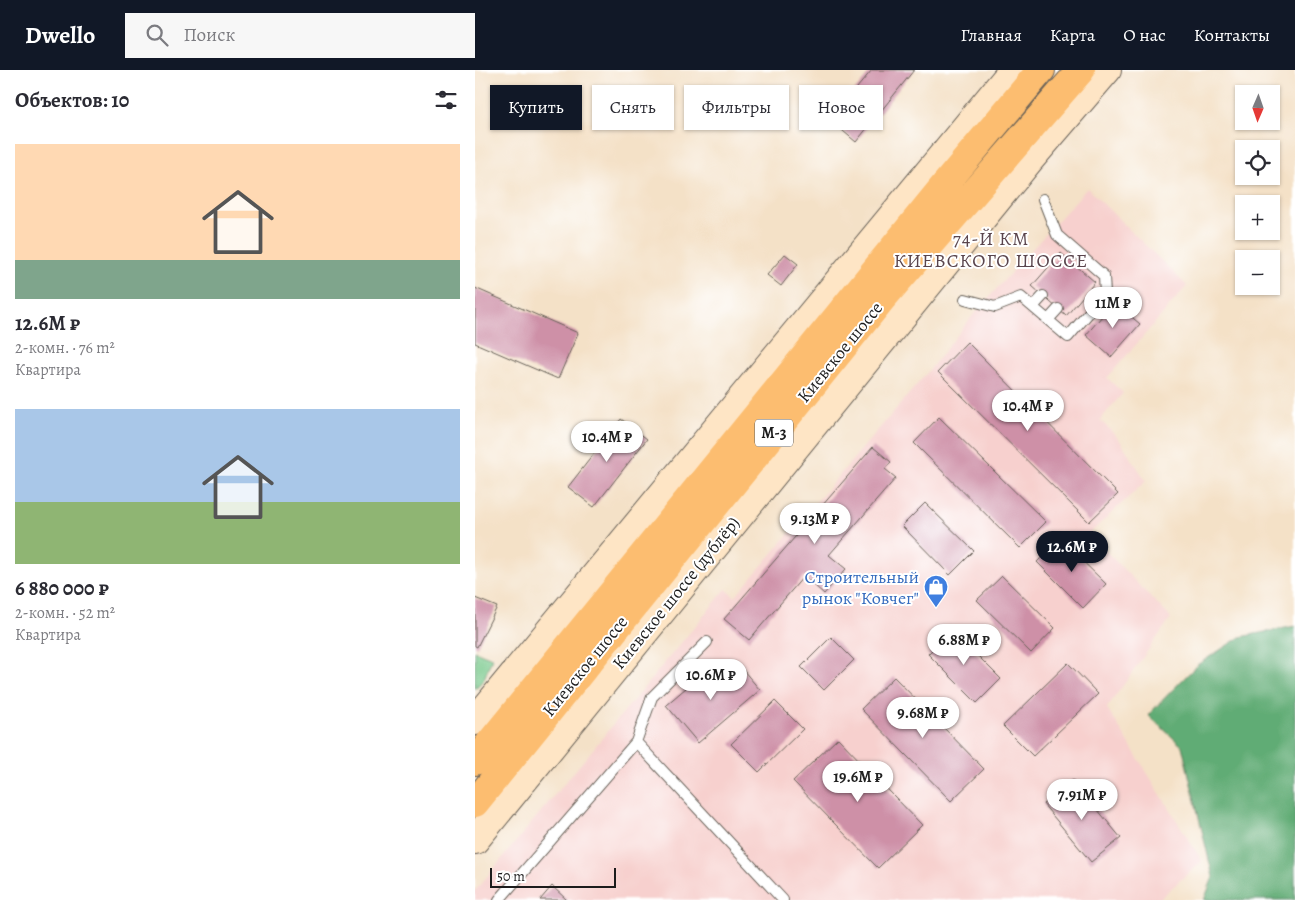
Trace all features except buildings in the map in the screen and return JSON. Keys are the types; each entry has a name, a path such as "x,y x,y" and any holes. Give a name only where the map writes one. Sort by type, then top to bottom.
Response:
{"highway":[{"name":"Киевское шоссе","path":"475,761 934,198 1041,70"},
{"name":"Киевское шоссе","path":"475,803 883,298 1081,70"}],"street":[{"path":"475,721 1013,70"},
{"name":"Киевское шоссе (дублёр)","path":"475,840 1028,162 1107,70"}],"lane":[{"path":"965,298 995,307 1021,297 1068,337 1105,294 1104,276 1091,271 1079,254 1057,235 1043,199"},
{"path":"1072,262 1079,254"},
{"path":"883,298 921,293"},
{"path":"1033,307 1043,296"},
{"path":"1048,320 1058,309"},
{"path":"499,900 636,742 652,697 707,642"},
{"path":"636,742 783,900"}],"shaded area":[{"name":"Строительный рынок \"Ковчег\"","path":"1087,188 1187,286 1107,378 1123,393 1100,420 1119,439 1146,481 1089,534 1171,618 1107,708 1202,861 1158,900 475,900 475,891 726,589 735,597 927,373 974,314"}],"green space":[{"path":"1295,626 1295,900 1204,900 1213,877 1182,746 1148,715 1197,665 1240,637"},
{"path":"475,651 492,658 484,679 475,689"}],"place":[{"name":"Строительный рынок \"Ковчег\"","path":"936,608"}],"district":[{"name":"74-Й КМ КИЕВСКОГО ШОССЕ","path":"991,250"}]}
